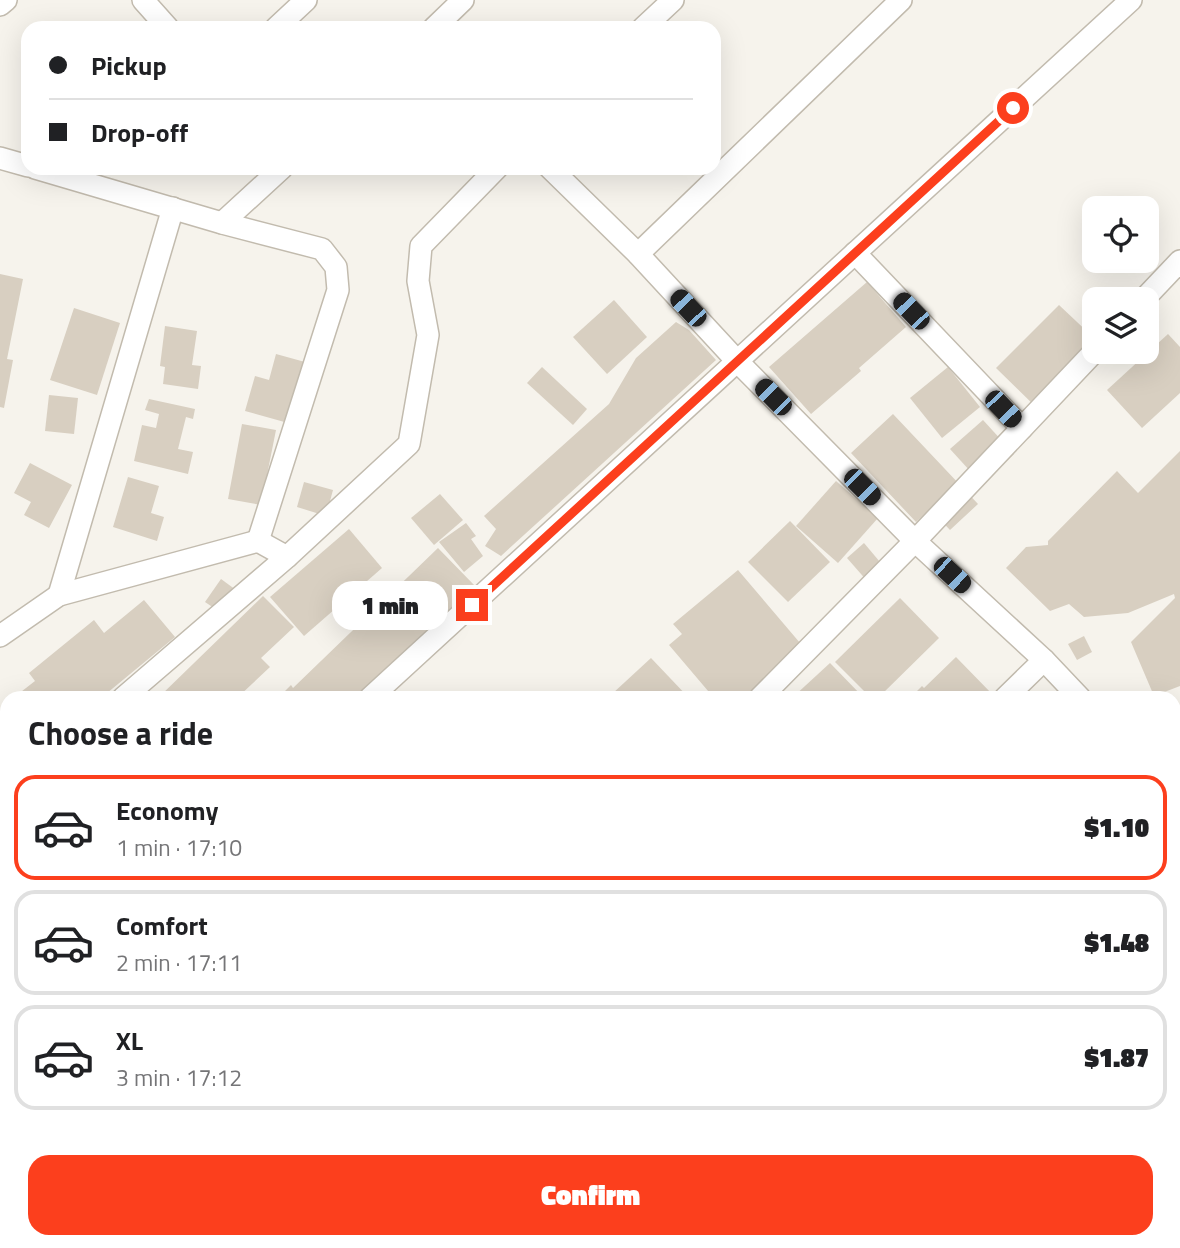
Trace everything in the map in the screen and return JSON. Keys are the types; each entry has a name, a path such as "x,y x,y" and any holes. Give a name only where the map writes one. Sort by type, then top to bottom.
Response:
{"street":[{"path":"0,5 6,0"},
{"path":"143,0 162,21"},
{"path":"284,21 306,0"},
{"path":"440,21 463,0"},
{"path":"650,21 673,0"},
{"path":"721,174 901,0"},
{"path":"378,691 1130,0"},
{"path":"0,158 21,164"},
{"path":"59,175 321,249 336,267 338,290 258,541"},
{"path":"222,223 274,175"},
{"path":"132,691 287,557 409,444 428,335 418,281 421,246 490,175"},
{"path":"557,175 638,254 737,361 915,541 1044,660 1073,691"},
{"path":"638,254 720,175"},
{"path":"59,595 173,208"},
{"path":"855,253 1022,428"},
{"path":"1155,287 1180,261"},
{"path":"767,691 915,541 1083,364"},
{"path":"3,627 59,595 258,541 287,557"},
{"path":"1012,691 1044,660"}],"building":[{"path":"0,274 23,279 7,359 13,360 4,408 0,407"},
{"path":"867,282 906,327 811,414 769,367"},
{"path":"614,300 647,337 607,374 573,337"},
{"path":"1059,305 1082,327 1082,364 1092,364 1043,414 996,368"},
{"path":"74,308 120,323 97,395 50,380"},
{"path":"676,322 689,330 716,360 501,556 485,546 496,529 484,516 609,404 636,358"},
{"path":"165,326 197,331 192,365 201,366 198,389 163,384 165,367 160,366"},
{"path":"1168,334 1180,347 1180,393 1142,428 1107,390 1135,364 1159,364 1159,342"},
{"path":"276,354 305,362 288,423 245,411 255,376 269,380"},
{"path":"542,367 587,409 573,425 527,383"},
{"path":"948,367 980,407 942,438 910,398"},
{"path":"49,395 78,398 74,434 45,431"},
{"path":"149,399 195,409 193,419 186,417 178,449 193,452 188,474 134,461 142,425 156,428 159,414 145,410"},
{"path":"893,414 978,504 950,530 930,509 916,522 851,453"},
{"path":"983,420 1014,454 981,483 950,449"},
{"path":"242,424 276,430 261,505 228,499"},
{"path":"1180,451 1180,686 1167,691 1152,691 1131,642 1175,598 1174,594 1128,613 1084,617 1069,604 1050,611 1006,568 1026,547 1048,545 1048,541 1117,471 1138,493"},
{"path":"30,463 72,485 49,528 24,515 31,502 14,493"},
{"path":"128,477 159,486 151,513 164,517 157,541 113,527"},
{"path":"836,481 878,518 838,563 796,526"},
{"path":"304,482 333,490 326,516 297,507"},
{"path":"440,494 463,520 434,545 411,518"},
{"path":"790,521 830,562 788,602 748,562"},
{"path":"466,523 476,536 471,539 483,556 464,572 439,542"},
{"path":"349,529 382,568 304,636 270,597"},
{"path":"864,543 885,568 868,582 847,558"},
{"path":"438,548 475,586 366,691 285,691 291,685 293,688"},
{"path":"738,570 806,650 757,691 708,691 669,645 682,634 673,624"},
{"path":"221,579 236,590 220,612 205,602"},
{"path":"263,596 294,627 261,658 270,667 244,691 165,691"},
{"path":"900,598 939,638 885,691 864,691 835,662"},
{"path":"144,600 175,637 109,691 22,691 35,681 29,673 94,620 104,633"},
{"path":"1084,636 1092,652 1077,660 1068,644"},
{"path":"956,657 989,691 917,691 922,686 924,688"},
{"path":"651,658 682,691 615,691"},
{"path":"830,663 857,691 800,691"}],"route":[{"path":"472,605 1013,108"}]}
